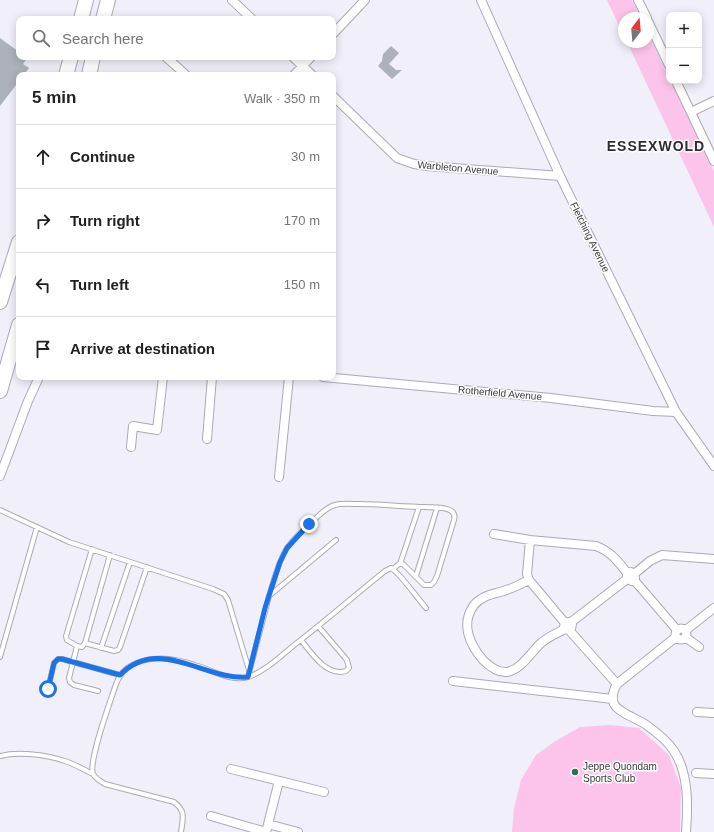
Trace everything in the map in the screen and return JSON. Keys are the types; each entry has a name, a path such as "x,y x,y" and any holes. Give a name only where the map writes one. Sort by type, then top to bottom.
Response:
{"highway":[{"path":"82,16 86,0"},
{"path":"104,16 108,0"},
{"path":"67,72 70,60"},
{"path":"90,72 92,60"},
{"path":"1,299 16,252"},
{"path":"0,363 16,320"},
{"path":"0,391 16,335"}],"street":[{"path":"232,0 249,16"},
{"path":"336,31 365,0"},
{"name":"Fletching Avenue","path":"481,0 560,176 676,412 714,466"},
{"path":"638,0 644,12"},
{"path":"654,34 666,59"},
{"path":"169,60 183,72"},
{"path":"296,60 309,72"},
{"path":"297,72 308,60"},
{"path":"677,84 714,161"},
{"name":"Warbleton Avenue","path":"336,99 397,158 403,161 427,166 560,176"},
{"path":"691,112 714,101"},
{"name":"Rotherfield Avenue","path":"336,378 543,397 653,411 676,412"},
{"path":"0,476 28,401 38,380"},
{"path":"131,447 133,426 157,430 163,380"},
{"path":"207,439 212,380"},
{"path":"279,478 289,380"},
{"path":"494,534 530,540 596,546 602,548 617,559 677,633 681,640 714,608"},
{"path":"530,540 527,574 528,580 617,684"},
{"path":"528,580 509,589 490,594 475,604 470,611 467,632 470,641 474,650 495,670 502,672 509,671 520,664 544,641 567,626 650,561 662,555 714,559"},
{"path":"677,633 617,684 613,693 613,699 615,706 620,711 644,724 661,736 674,750 682,766 684,778 687,810 686,832"},
{"path":"686,634 699,647"},
{"path":"453,681 613,699"},
{"path":"697,712 714,713"},
{"path":"231,769 324,792"},
{"path":"696,773 714,774"},
{"path":"266,829 279,781"},
{"path":"211,816 266,829 298,832"}],"lane":[{"path":"248,677 274,578 287,548 295,538 322,512 334,505 344,504 452,510 455,515 434,582 428,586 424,585 403,564 400,564"},
{"path":"93,774 92,767 95,753 116,684 120,675 126,669 149,659 165,658 233,677 248,677 273,662 385,571 391,568 393,569 400,564 419,507"},
{"path":"416,576 437,508"},
{"path":"0,510 69,542 213,589 224,594 231,607 249,670"},
{"path":"0,657 37,527"},
{"path":"269,596 336,540"},
{"path":"92,549 66,636 67,640 77,646 82,647 85,643 110,555"},
{"path":"101,648 130,562"},
{"path":"85,643 114,651 118,650 147,567"},
{"path":"393,569 426,608"},
{"path":"301,640 323,664 336,672 346,672 350,668 347,660 318,626"},
{"path":"77,646 69,678 70,682 98,691"},
{"path":"48,689 54,663 58,659 73,661 120,675"},
{"path":"0,756 7,754 48,756 66,761 93,774 99,781 105,784 174,802 183,812 181,832"}],"shaded area":[{"path":"607,0 632,0 638,12 618,12 618,23"},
{"path":"654,46 666,71 666,84 672,84 714,171 714,227 630,48 654,48"},
{"path":"610,725 639,728 669,755 681,788 680,832 512,832 514,808 521,780 536,755 554,742 580,727"}],"building":[{"path":"0,38 16,50 16,60 26,60 23,64 29,68 26,72 16,72 16,85 0,106"},
{"path":"391,46 399,53 389,64 396,70 402,70 392,79 378,66 382,61 383,54"}],"place":[{"name":"Jeppe Quondam Sports Club","path":"575,772"}],"district":[{"name":"ESSEXWOLD","path":"656,146"}],"route":[{"path":"48,689 54,663 58,659 120,675 130,666 149,659 165,658 233,677 248,677 265,608 280,562 287,548 309,524"}]}
